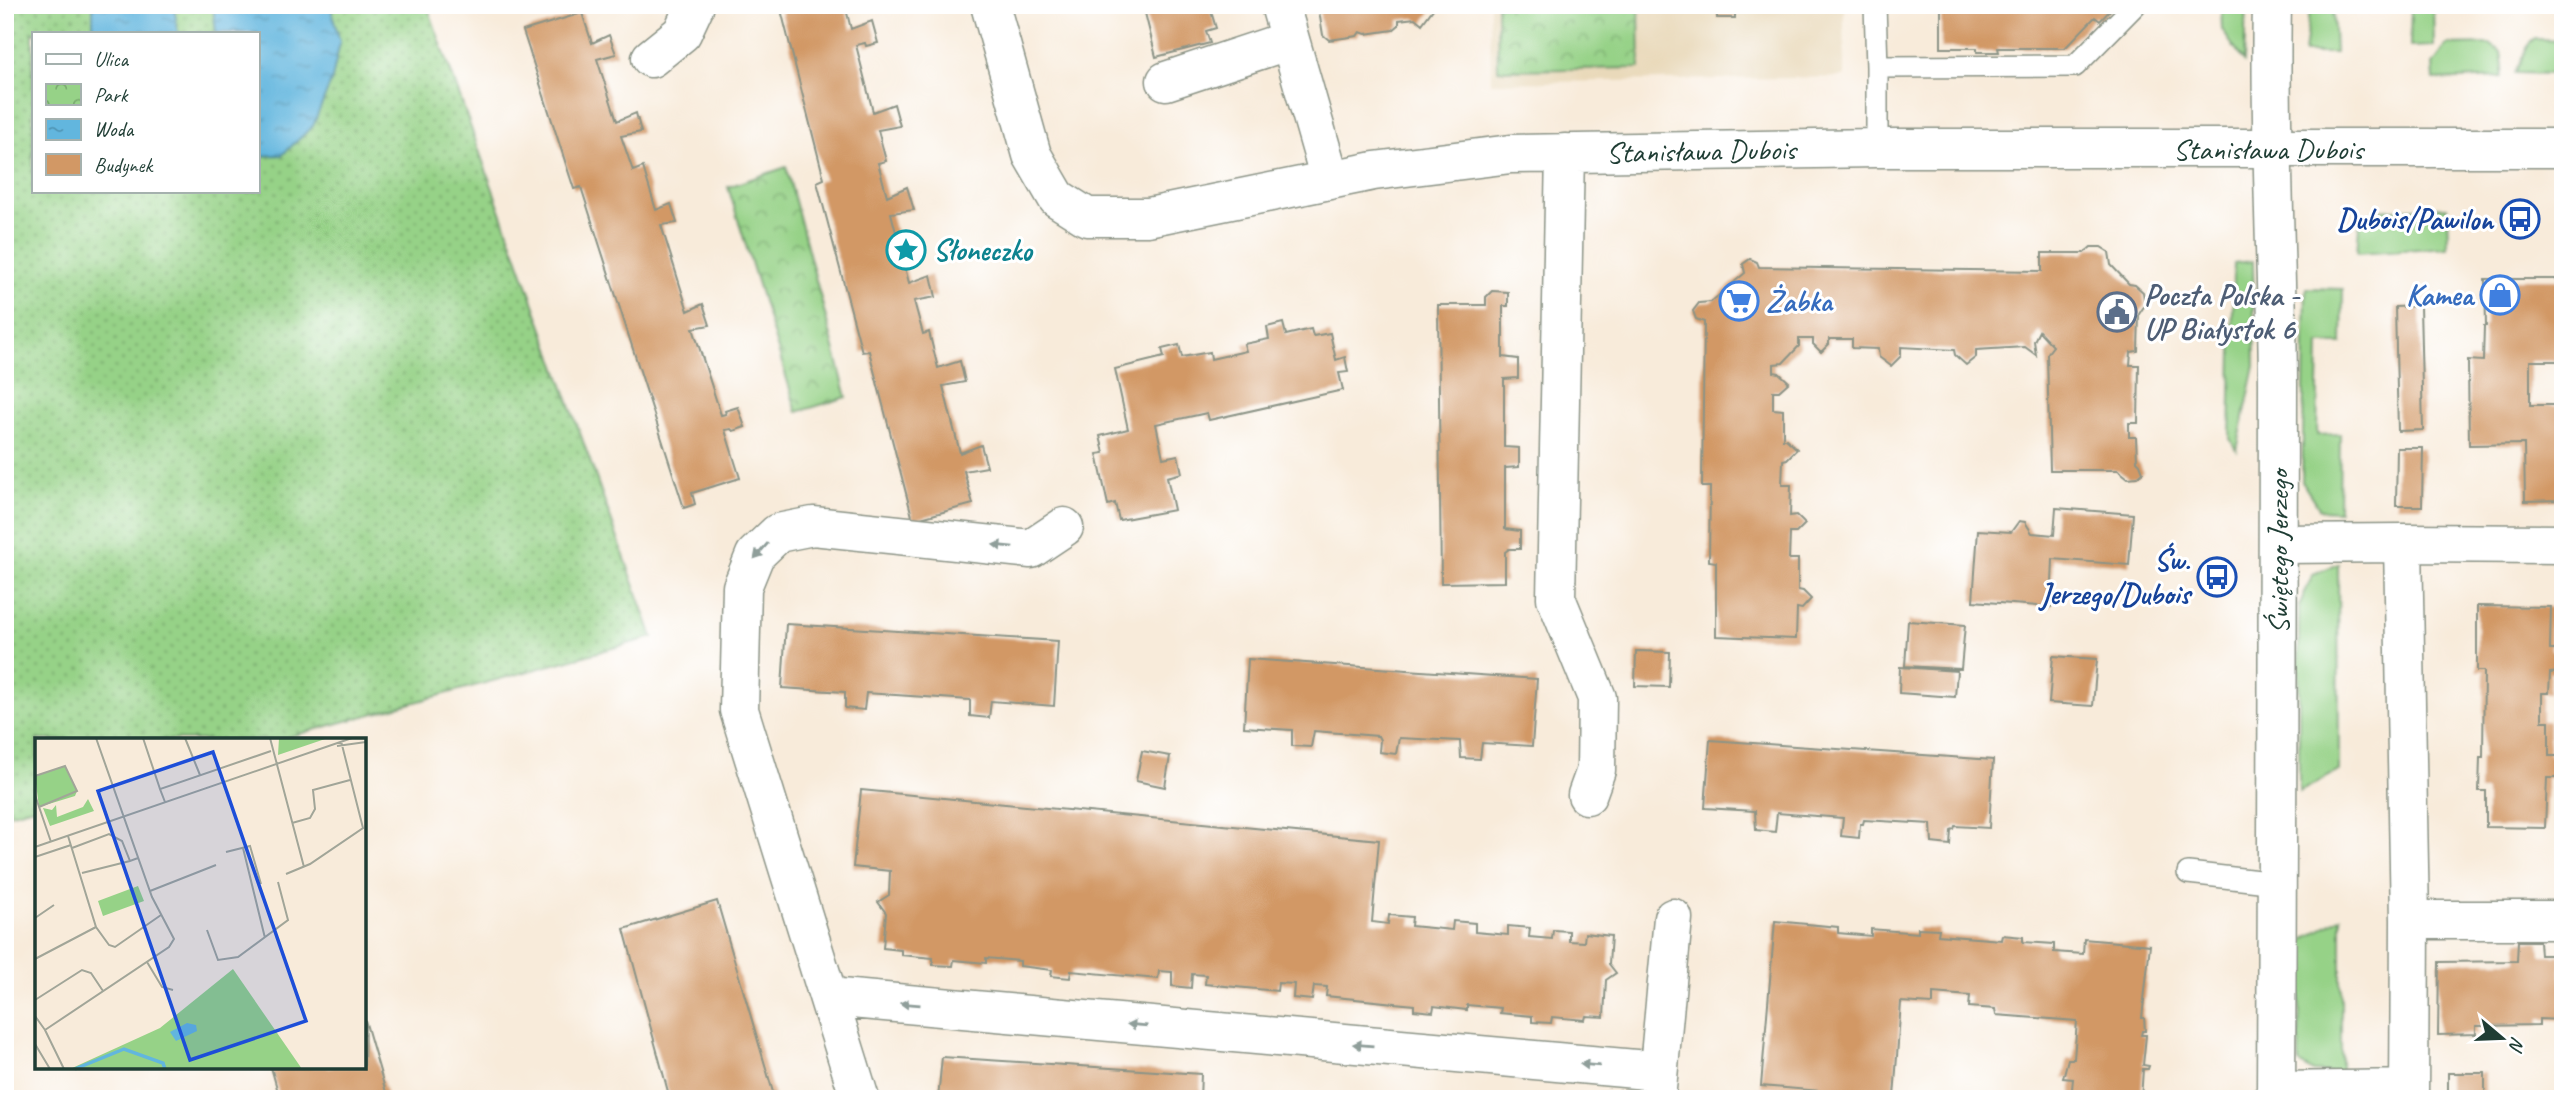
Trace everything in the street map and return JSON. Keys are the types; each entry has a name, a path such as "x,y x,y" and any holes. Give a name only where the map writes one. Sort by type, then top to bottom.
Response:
{"street":[{"path":"651,58 682,33 695,5"},
{"name":"Stanisława Dubois","path":"990,5 1032,155 1057,198 1087,217 1148,217 1330,178 1511,155 1877,148 2563,148"},
{"name":"Świętego Jerzego","path":"2272,5 2279,544 2276,1095"},
{"path":"1166,82 1285,22 1330,178"},
{"path":"1565,153 1556,598 1597,698 1596,770 1587,795"},
{"path":"860,1099 739,710 742,587 755,555 778,533 813,526 1031,549 1064,527"},
{"path":"2276,1095 2409,1094 2410,920 2403,543"},
{"path":"2279,544 2563,544"},
{"path":"829,997 1657,1085 1673,918"},
{"path":"2410,920 2563,920"}],"lane":[{"path":"1875,5 1877,148"},
{"path":"1877,67 2075,66 2135,5"},
{"path":"2189,873 2277,883"}],"shaded area":[{"path":"1490,5 1844,5 1844,77 1491,83"}],"green space":[{"path":"5,5 427,5 653,637 284,738 35,738 35,807 5,815"},
{"path":"1497,5 1639,5 1640,68 1498,70"},
{"path":"2221,5 2246,5 2244,62 2222,30"},
{"path":"2310,5 2333,5 2335,53 2304,53"},
{"path":"2411,5 2433,5 2434,46 2410,47"},
{"path":"2535,39 2563,40 2563,74 2515,73 2529,44"},
{"path":"2490,44 2501,52 2501,77 2434,80 2433,64 2447,45"},
{"path":"786,167 847,397 797,412 728,187"},
{"path":"2447,207 2448,247 2357,253 2359,226 2375,210"},
{"path":"2253,261 2255,366 2237,450 2230,439 2234,263"},
{"path":"2306,288 2343,289 2342,344 2319,344 2317,435 2340,434 2339,511 2320,510 2302,482"},
{"path":"2338,564 2339,771 2299,792 2299,606 2313,574"},
{"path":"2341,917 2341,1074 2313,1072 2299,1063 2300,942"}],"water":[{"path":"93,5 174,5 178,32 93,32"},
{"path":"213,5 330,5 340,42 332,79 313,126 282,155 259,156 259,32 216,32"}],"building":[{"path":"798,5 845,5 851,29 872,21 878,43 856,45 873,112 894,104 900,126 878,130 886,161 878,163 887,196 907,187 914,210 891,213 909,283 931,275 936,297 914,301 923,334 929,332 938,368 960,361 965,382 943,386 960,453 981,445 987,467 964,471 973,504 913,520 869,351 862,352 817,182 824,179 781,10"},
{"path":"1143,5 1209,5 1216,28 1206,31 1210,43 1156,57"},
{"path":"1318,5 1429,5 1433,9 1422,24 1415,18 1399,20 1399,25 1393,30 1366,34 1360,32 1357,36 1329,40 1323,35"},
{"path":"1717,5 1735,5 1735,18 1717,18"},
{"path":"1941,5 2115,5 2100,21 2095,17 2065,48 1998,48 1999,52 1977,52 1977,48 1941,48"},
{"path":"582,13 592,43 609,35 616,54 597,59 617,121 636,113 641,132 621,136 633,171 643,167 656,210 671,204 677,223 661,225 688,311 703,304 710,325 693,328 721,415 738,407 745,427 733,431 725,430 740,478 692,493 695,504 684,508 581,187 574,189 523,31"},
{"path":"2091,247 2101,247 2109,252 2111,265 2129,284 2135,285 2143,292 2145,305 2139,314 2138,351 2131,352 2130,365 2139,365 2138,423 2129,423 2129,437 2136,437 2137,461 2143,472 2137,477 2128,478 2118,470 2050,470 2047,354 2053,346 2039,331 2034,341 2036,355 2025,347 1976,350 1976,357 1966,365 1955,355 1954,350 1901,347 1901,356 1891,366 1879,357 1878,349 1852,348 1852,339 1829,339 1829,344 1821,352 1813,344 1813,339 1799,339 1799,346 1783,363 1774,364 1774,372 1789,382 1779,391 1773,391 1773,409 1783,410 1783,439 1797,449 1783,460 1782,485 1791,485 1790,516 1796,515 1805,524 1796,533 1790,533 1789,559 1798,559 1798,590 1811,599 1802,609 1797,608 1796,639 1716,636 1716,562 1709,561 1710,487 1702,487 1704,322 1696,319 1693,311 1699,303 1711,302 1745,273 1743,264 1750,259 1757,262 1759,267 2042,271 2042,253 2084,253"},
{"path":"2485,279 2563,279 2563,361 2530,361 2530,405 2563,405 2563,500 2525,501 2524,444 2469,445 2468,360 2483,361 2486,326"},
{"path":"1492,291 1508,292 1508,306 1503,306 1503,357 1518,359 1518,378 1504,379 1504,447 1519,448 1519,467 1505,468 1505,529 1520,531 1520,549 1509,549 1505,552 1505,582 1441,583 1438,305 1486,305 1486,297"},
{"path":"2420,306 2423,430 2398,431 2395,307"},
{"path":"1283,323 1286,335 1311,329 1313,336 1330,333 1336,360 1345,357 1348,372 1339,373 1343,390 1209,420 1207,413 1156,424 1163,458 1178,455 1182,473 1167,477 1174,510 1119,520 1115,503 1108,505 1097,454 1104,453 1100,436 1128,429 1115,369 1164,357 1162,349 1179,345 1182,357 1210,352 1211,359 1246,351 1244,344 1269,339 1267,327"},
{"path":"2397,448 2423,448 2422,506 2396,506"},
{"path":"2056,508 2133,514 2129,565 2053,559 2051,607 1973,601 1978,530 2011,532 2019,521 2025,522 2032,533 2054,535"},
{"path":"2477,606 2551,607 2550,650 2563,650 2563,672 2550,673 2549,693 2542,693 2542,721 2549,721 2549,756 2562,756 2562,778 2547,778 2545,828 2486,827 2486,791 2479,791 2480,757 2483,757 2484,671 2477,671"},
{"path":"1908,621 1965,625 1961,669 1905,666"},
{"path":"786,624 1058,641 1054,706 991,701 989,718 970,716 970,700 866,693 864,710 845,708 845,692 782,688"},
{"path":"1636,651 1670,652 1669,687 1635,686"},
{"path":"2053,656 2097,659 2093,706 2049,703"},
{"path":"1248,659 1537,679 1532,746 1482,743 1480,759 1461,758 1460,741 1399,738 1396,754 1379,752 1378,736 1314,731 1311,747 1292,746 1292,730 1244,727"},
{"path":"1900,667 1957,671 1955,697 1899,693"},
{"path":"1710,740 1993,760 1989,828 1955,826 1951,830 1950,845 1932,843 1931,824 1864,820 1863,824 1860,824 1859,838 1841,836 1843,818 1777,813 1775,832 1756,830 1755,811 1705,808"},
{"path":"1142,751 1170,756 1165,787 1136,781"},
{"path":"861,790 1379,840 1372,922 1388,924 1389,915 1412,917 1411,926 1452,930 1453,921 1475,923 1475,932 1508,935 1508,926 1530,928 1529,937 1552,939 1553,930 1569,931 1569,941 1584,942 1585,933 1611,936 1609,964 1616,973 1606,980 1604,1017 1586,1016 1585,1020 1552,1017 1551,1023 1532,1022 1532,1016 1500,1013 1501,1008 1467,1005 1467,1010 1434,1006 1433,1012 1414,1010 1414,1005 1326,996 1327,987 1314,986 1312,1000 1293,998 1294,984 1278,983 1277,991 1205,984 1206,975 1192,974 1191,988 1172,986 1172,972 1159,971 1158,979 1071,971 1070,978 1051,976 1052,970 1020,966 1020,961 986,958 986,963 954,960 953,966 933,965 933,958 901,955 901,950 883,948 886,913 878,902 889,895 890,871 853,867"},
{"path":"717,901 775,1099 670,1099 624,929"},
{"path":"1775,921 1838,927 1838,933 1871,936 1871,929 1918,933 1918,928 1939,929 1938,935 2001,940 2002,935 2023,937 2023,942 2054,944 2054,952 2083,954 2084,939 2150,945 2142,1018 2145,1031 2142,1031 2141,1035 2146,1035 2143,1065 2149,1066 2148,1069 2143,1069 2141,1099 2071,1099 2073,1079 2063,1078 2068,1059 2074,1059 2077,1021 1996,1015 1995,1009 1969,1007 1970,996 1933,993 1933,1004 1901,1002 1894,1097 1761,1086"},
{"path":"2518,941 2539,941 2540,955 2561,955 2563,1020 2539,1019 2539,1025 2476,1026 2476,1034 2438,1035 2439,962 2517,961"},
{"path":"366,1023 388,1099 280,1099 272,1069 366,1069"},
{"path":"942,1057 1201,1074 1200,1099 938,1099"},
{"path":"2448,1073 2485,1073 2485,1099 2448,1099"}],"place":[{"name":"Dubois/Pawilon","path":"2520,219"},
{"name":"Słoneczko","path":"906,250"},
{"name":"Kamea","path":"2500,295"},
{"name":"Żabka","path":"1739,301"},
{"name":"Poczta Polska - UP Białystok 6","path":"2117,312"},
{"name":"Św. Jerzego/Dubois","path":"2217,577"}]}
